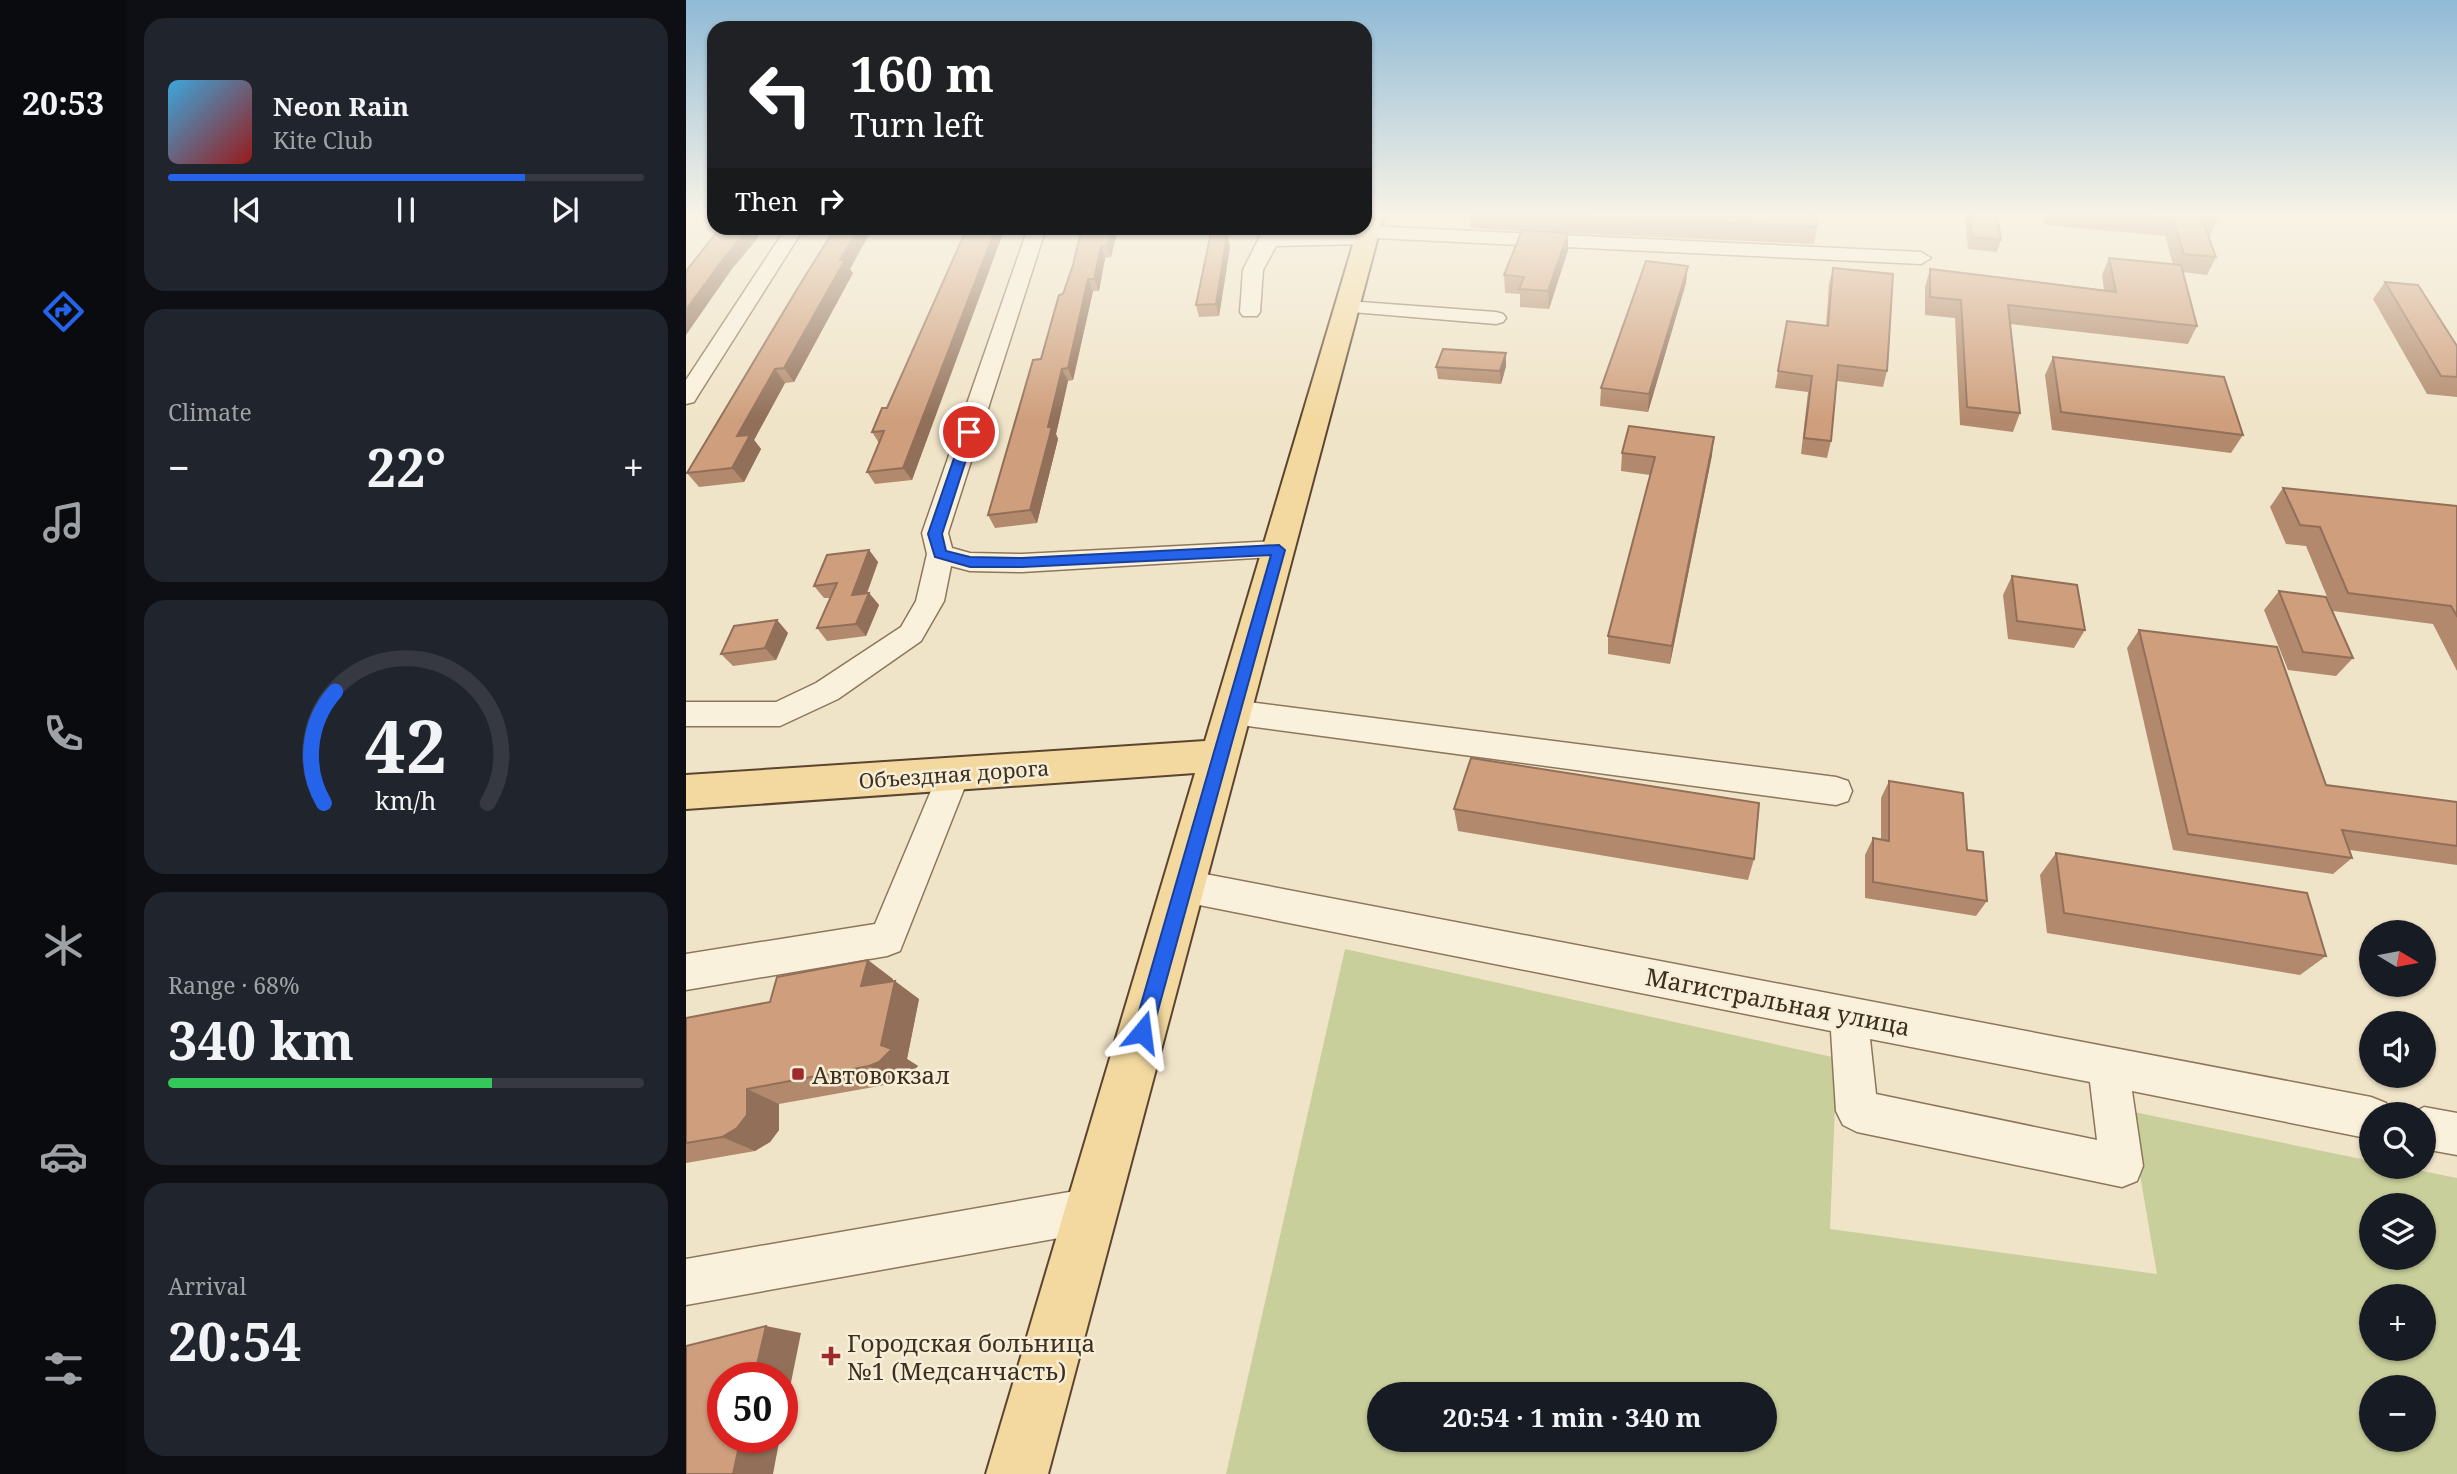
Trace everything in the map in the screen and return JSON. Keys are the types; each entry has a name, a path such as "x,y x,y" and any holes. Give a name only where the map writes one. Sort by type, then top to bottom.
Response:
{"main road":[{"path":"1017,1474 1354,283"},
{"name":"Объездная дорога","path":"687,794 1221,756"}],"street":[{"path":"686,397 760,283"},
{"path":"686,714 780,714 827,691 911,634 930,601 940,554 935,534 1019,283"},
{"path":"1250,312 1253,283"},
{"path":"1347,307 1496,318"},
{"path":"940,554 970,562 1050,562 1279,550"},
{"path":"1233,712 1836,791"},
{"path":"686,972 887,939 954,774"},
{"name":"Магистральная улица","path":"1184,886 2359,1116"},
{"path":"1849,1016 1857,1111 2122,1166 2108,1068"},
{"path":"2436,1130 2457,1134"},
{"path":"686,1282 1092,1210"}],"green space":[{"path":"1345,949 1837,1058 1830,1229 2157,1274 2129,1111 2359,1159 2359,1179 2436,1179 2436,1174 2457,1178 2457,1474 1226,1474"}],"building":[{"path":"686,283 706,283 686,310"},
{"path":"801,283 832,283 784,368 775,369 737,436 750,435 732,468 687,473"},
{"path":"943,283 975,283 903,468 867,472 884,431 872,432 882,408 887,408"},
{"path":"1067,283 1087,283 1068,368 1062,369 1048,427 1052,427 1030,510 988,515 1033,360 1041,359 1059,295 1063,294"},
{"path":"1201,283 1219,283 1216,304 1196,305"},
{"path":"1522,283 1551,283 1548,291 1519,289"},
{"path":"1638,283 1683,283 1649,394 1601,388"},
{"path":"1832,283 1892,283 1887,371 1838,365 1831,441 1804,438 1812,376 1778,371 1787,321 1828,326"},
{"path":"1930,283 2041,283 2116,292 2114,283 2186,283 2197,326 2008,305 2020,413 1967,407 1961,300 1930,297"},
{"path":"2385,283 2418,285 2457,346 2457,377 2441,376"},
{"path":"1443,349 1506,353 1500,371 1436,367"},
{"path":"2053,357 2224,377 2243,435 2061,412"},
{"path":"1629,426 1714,437 1672,646 1608,636 1655,457 1622,453"},
{"path":"2283,488 2457,506 2457,616 2451,606 2348,593 2320,527 2300,525"},
{"path":"869,550 852,595 869,593 856,624 817,628 837,583 814,586 827,555"},
{"path":"2012,576 2077,585 2085,630 2017,621"},
{"path":"2279,591 2326,597 2353,658 2303,652"},
{"path":"777,620 765,648 721,654 734,626"},
{"path":"2139,630 2277,647 2326,785 2457,802 2457,846 2342,830 2352,858 2188,834"},
{"path":"1471,758 1759,803 1754,859 1454,809"},
{"path":"1889,781 1963,793 1967,850 1983,852 1987,901 1873,882 1873,838 1889,841"},
{"path":"2056,853 2307,893 2326,956 2064,913"},
{"name":"Автовокзал","path":"868,960 861,986 895,981 881,1045 892,1049 879,1062 869,1066 747,1089 747,1115 737,1128 722,1137 686,1143 686,1018 770,1002 777,977"},
{"path":"766,1326 758,1362 707,1362 707,1453 738,1453 733,1474 686,1474 686,1346"}],"place":[{"name":"Автовокзал","path":"798,1074"},
{"name":"Городская больница №1 (Медсанчасть)","path":"831,1356"}],"route":[{"path":"969,432 935,534 940,554 970,562 1022,563 1279,550 1142,1032"}]}
